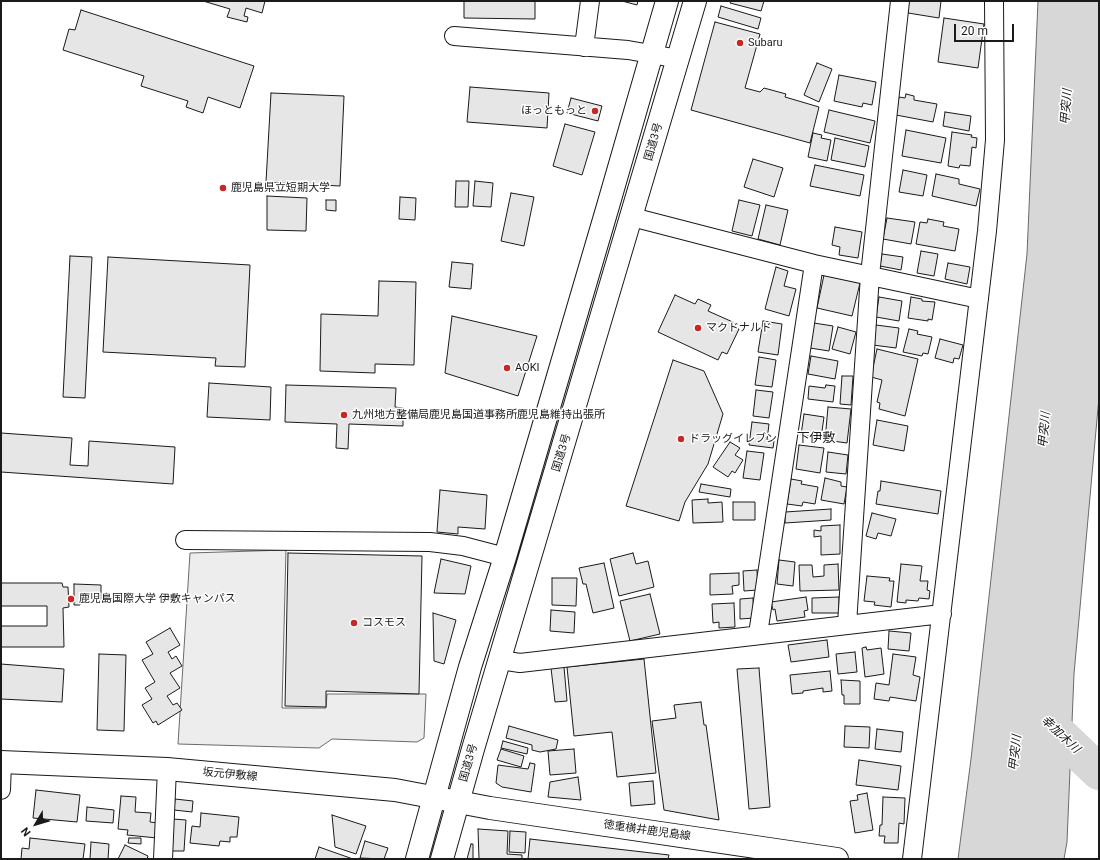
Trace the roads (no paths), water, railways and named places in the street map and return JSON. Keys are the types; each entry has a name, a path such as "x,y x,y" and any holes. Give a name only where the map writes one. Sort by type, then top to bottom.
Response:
{"main road":[{"path":"417,859 470,667 505,557 667,1"},
{"name":"国道3号","path":"442,859 695,1"},
{"name":"坂元伊敷線","path":"1,762 167,769 395,790 458,802"},
{"name":"徳重横井鹿児島線","path":"458,802 837,859"}],"street":[{"path":"584,47 590,1"},
{"path":"847,624 870,275 900,1"},
{"path":"912,859 979,299 996,140 994,1"},
{"path":"454,36 628,50 679,59"},
{"path":"632,218 814,264 979,299"},
{"path":"758,634 814,264"},
{"path":"185,540 430,542 463,546 505,557"},
{"path":"500,660 520,663 758,634 942,614"},
{"path":"1,762 1,790"},
{"path":"163,859 167,769"}],"water":[{"name":"甲突川","path":"1038,1 1099,1 1099,397 1074,674 1067,842 1064,859 958,859 971,759 1027,254"}],"waterway":[{"name":"幸加木川","path":"1035,711 1099,772"}],"place":[{"name":"Subaru","path":"740,43"},
{"name":"ほっともっと","path":"595,111"},
{"name":"鹿児島県立短期大学","path":"223,188"},
{"name":"マクドナルド","path":"698,328"},
{"name":"AOKI","path":"507,368"},
{"name":"九州地方整備局鹿児島国道事務所鹿児島維持出張所","path":"344,415"},
{"name":"ドラッグイレブン","path":"681,439"},
{"name":"鹿児島国際大学 伊敷キャンパス","path":"71,599"},
{"name":"コスモス","path":"354,623"}],"district":[{"name":"下伊敷","path":"816,439"}]}
